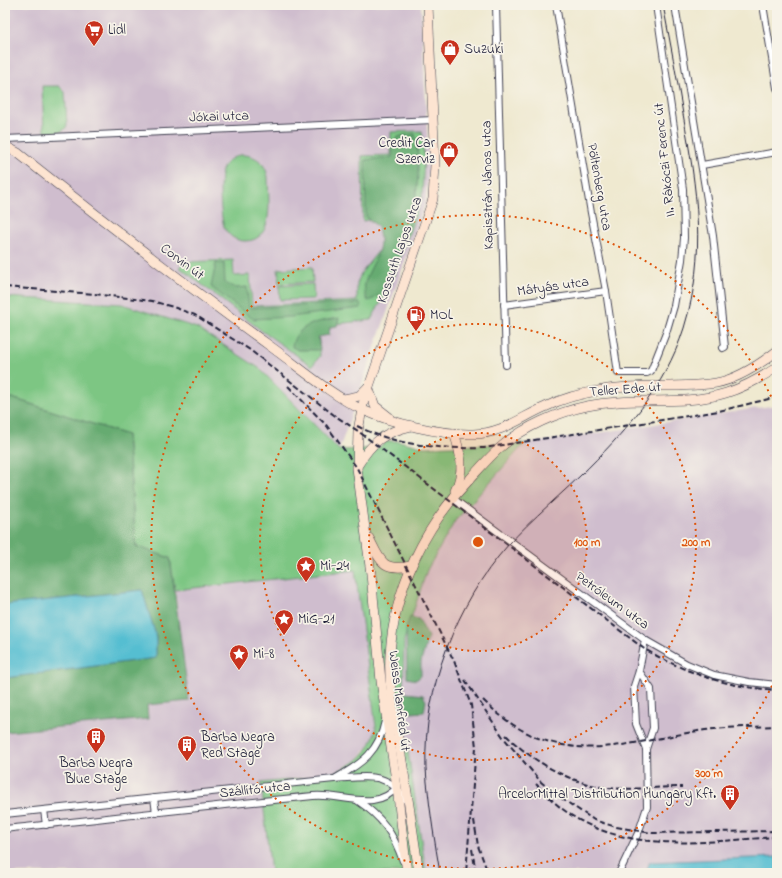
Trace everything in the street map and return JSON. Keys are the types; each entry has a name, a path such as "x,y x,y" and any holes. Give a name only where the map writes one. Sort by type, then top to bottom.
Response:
{"main road":[{"name":"Kossuth Lajos utca","path":"359,427 361,409 368,387 433,198 435,165 428,5"},
{"name":"Corvin út","path":"5,146 18,153 245,328 344,399 361,409 397,422"},
{"name":"Teller Ede út","path":"454,433 470,434 492,432 513,424 543,408 569,398 606,389 688,386 717,383 741,374 777,352"},
{"name":"Teller Ede út","path":"452,498 501,446 532,427 559,414 587,406 622,401 689,399 725,393 748,385 777,367"},
{"path":"359,427 353,411 344,399 359,396 368,387 375,406 397,422 454,433 460,449 462,471 460,482 452,498"},
{"path":"357,468 374,443 390,432 415,426"},
{"name":"Weiss Manfréd út","path":"359,427 357,468 366,531 386,715 397,787 407,872"},
{"name":"Weiss Manfréd út","path":"419,873 391,687 390,656 397,610 411,566 434,523 452,498"},
{"name":"Weiss Manfréd út","path":"366,531 377,554 387,566 393,568 411,566"}],"street":[{"name":"Kapisztrán János utca","path":"496,5 506,365"},
{"name":"Pöltenberg utca","path":"556,5 590,213 606,291 618,373"},
{"name":"II. Rákóczi Ferenc út","path":"618,373 646,374 651,371 670,320 682,260 684,220 683,182 656,5"},
{"path":"675,5 713,236 715,270 725,346 723,348"},
{"path":"763,5 777,88"},
{"name":"Jókai utca","path":"5,139 433,120"},
{"path":"702,165 777,152"},
{"name":"Mátyás utca","path":"504,306 606,291"},
{"name":"Petróleum utca","path":"452,498 645,640 687,664 714,675 749,682 777,685"},
{"path":"645,640 639,671 634,686 636,724 646,749"},
{"path":"619,873 639,831 647,807 646,749 653,728 651,689 639,671"},
{"name":"Szállító utca","path":"334,779 355,768 374,749 382,734 386,715"},
{"path":"404,772 397,787 409,805"},
{"name":"Szállító utca","path":"5,814 334,779 374,777 386,780 397,787 388,796 373,801 357,800 341,796 318,795 5,829"},
{"path":"258,787 259,801"},
{"path":"154,798 156,813"},
{"name":"Szállító utca","path":"357,800 372,810 385,824 400,852 407,872"},
{"path":"44,810 46,825"}],"shaded area":[{"path":"5,5 421,5 429,168 425,204 339,450 259,368 122,304 5,297"},
{"path":"777,405 777,857 650,862 645,873 426,873 403,718 404,640 427,570 455,521 525,443 547,441"},
{"path":"355,570 376,727 374,740 356,761 331,774 261,783 271,873 5,873 5,732 148,719 147,705 189,701 175,590"}],"green space":[{"path":"42,86 59,86 65,92 67,125 61,132 44,132"},
{"path":"422,131 424,159 422,197 391,284 371,320 318,326 320,356 312,366 262,331 179,267 184,262 233,260 234,276 250,275 252,306 357,301 357,284 361,273 387,240 382,217 363,221 362,156 391,155 391,132"},
{"path":"415,134 418,156 418,180 412,215 404,241 384,287 378,296 368,301 365,293 366,279 379,250 380,236 378,227 366,217 365,160 392,157 393,146 396,139 403,135"},
{"path":"239,155 250,156 262,163 268,177 269,206 266,226 262,234 255,239 245,241 236,239 227,232 223,224 221,208 221,173 226,163"},
{"path":"216,263 224,263 225,283 236,288 247,287 249,308 360,303 361,308 290,317 253,319 211,287"},
{"path":"312,267 313,282 279,284 278,269"},
{"path":"313,284 314,299 280,300 279,286"},
{"path":"5,297 122,304 197,328 259,368 339,450 378,448 387,441 399,441 424,447 525,443 455,521 427,570 404,640 403,718 426,873 271,873 261,783 314,777 347,767 360,758 370,745 376,727 355,570 175,590 170,558 136,546 127,435 12,398 5,398"},
{"path":"339,318 337,326 330,327 329,335 318,337 320,350 298,350 292,347 294,339 303,329 317,322"},
{"path":"5,398 12,398 127,435 136,546 170,558 189,701 147,705 148,719 5,732 5,678 156,658 156,636 142,590 5,605"},
{"path":"410,617 419,619 428,637 421,662 421,676 416,680 407,678 406,628"},
{"path":"406,693 423,695 426,701 424,712 411,713 405,709 401,695"}],"water":[{"path":"142,590 156,636 156,658 5,678 5,605"},
{"path":"777,857 777,873 645,873 650,862"}],"tram line":[{"path":"440,873 428,794 426,753 428,723 433,693 452,634 481,581 507,546 527,525 596,460 641,408 666,370 676,350 684,328 696,274 696,195 663,5"}],"railway":[{"path":"5,287 94,294 152,301 195,315 250,350 643,648 675,665 708,678 759,689 777,690"},
{"path":"288,386 327,426 357,468 454,661 471,705 476,747 466,873"},
{"path":"357,426 387,438 419,445 452,448 484,448 719,411 777,397"},
{"path":"465,680 503,737 541,782 558,796 594,820 616,827 652,833 777,831"},
{"path":"483,700 509,722 535,736 560,745 585,747 611,746 698,731 738,727 777,726"},
{"path":"506,735 516,745 540,762 553,770 580,782 594,786 617,789 682,787"},
{"path":"536,784 555,803 568,813 592,826 617,835 642,840 669,842 723,841 777,837"},
{"path":"474,820 478,846 488,873"},
{"path":"472,849 476,873"}],"place":[{"name":"Lidl","path":"94,47"},
{"name":"Suzuki","path":"450,66"},
{"name":"Credit Car Szerviz","path":"449,168"},
{"name":"MOL","path":"416,332"},
{"name":"Mi-24","path":"306,583"},
{"name":"MiG-21","path":"284,636"},
{"name":"Mi-8","path":"239,671"},
{"name":"Barba Negra Blue Stage","path":"96,754"},
{"name":"Barba Negra Red Stage","path":"187,762"},
{"name":"ArcelorMittal Distribution Hungary Kft.","path":"730,811"}]}
